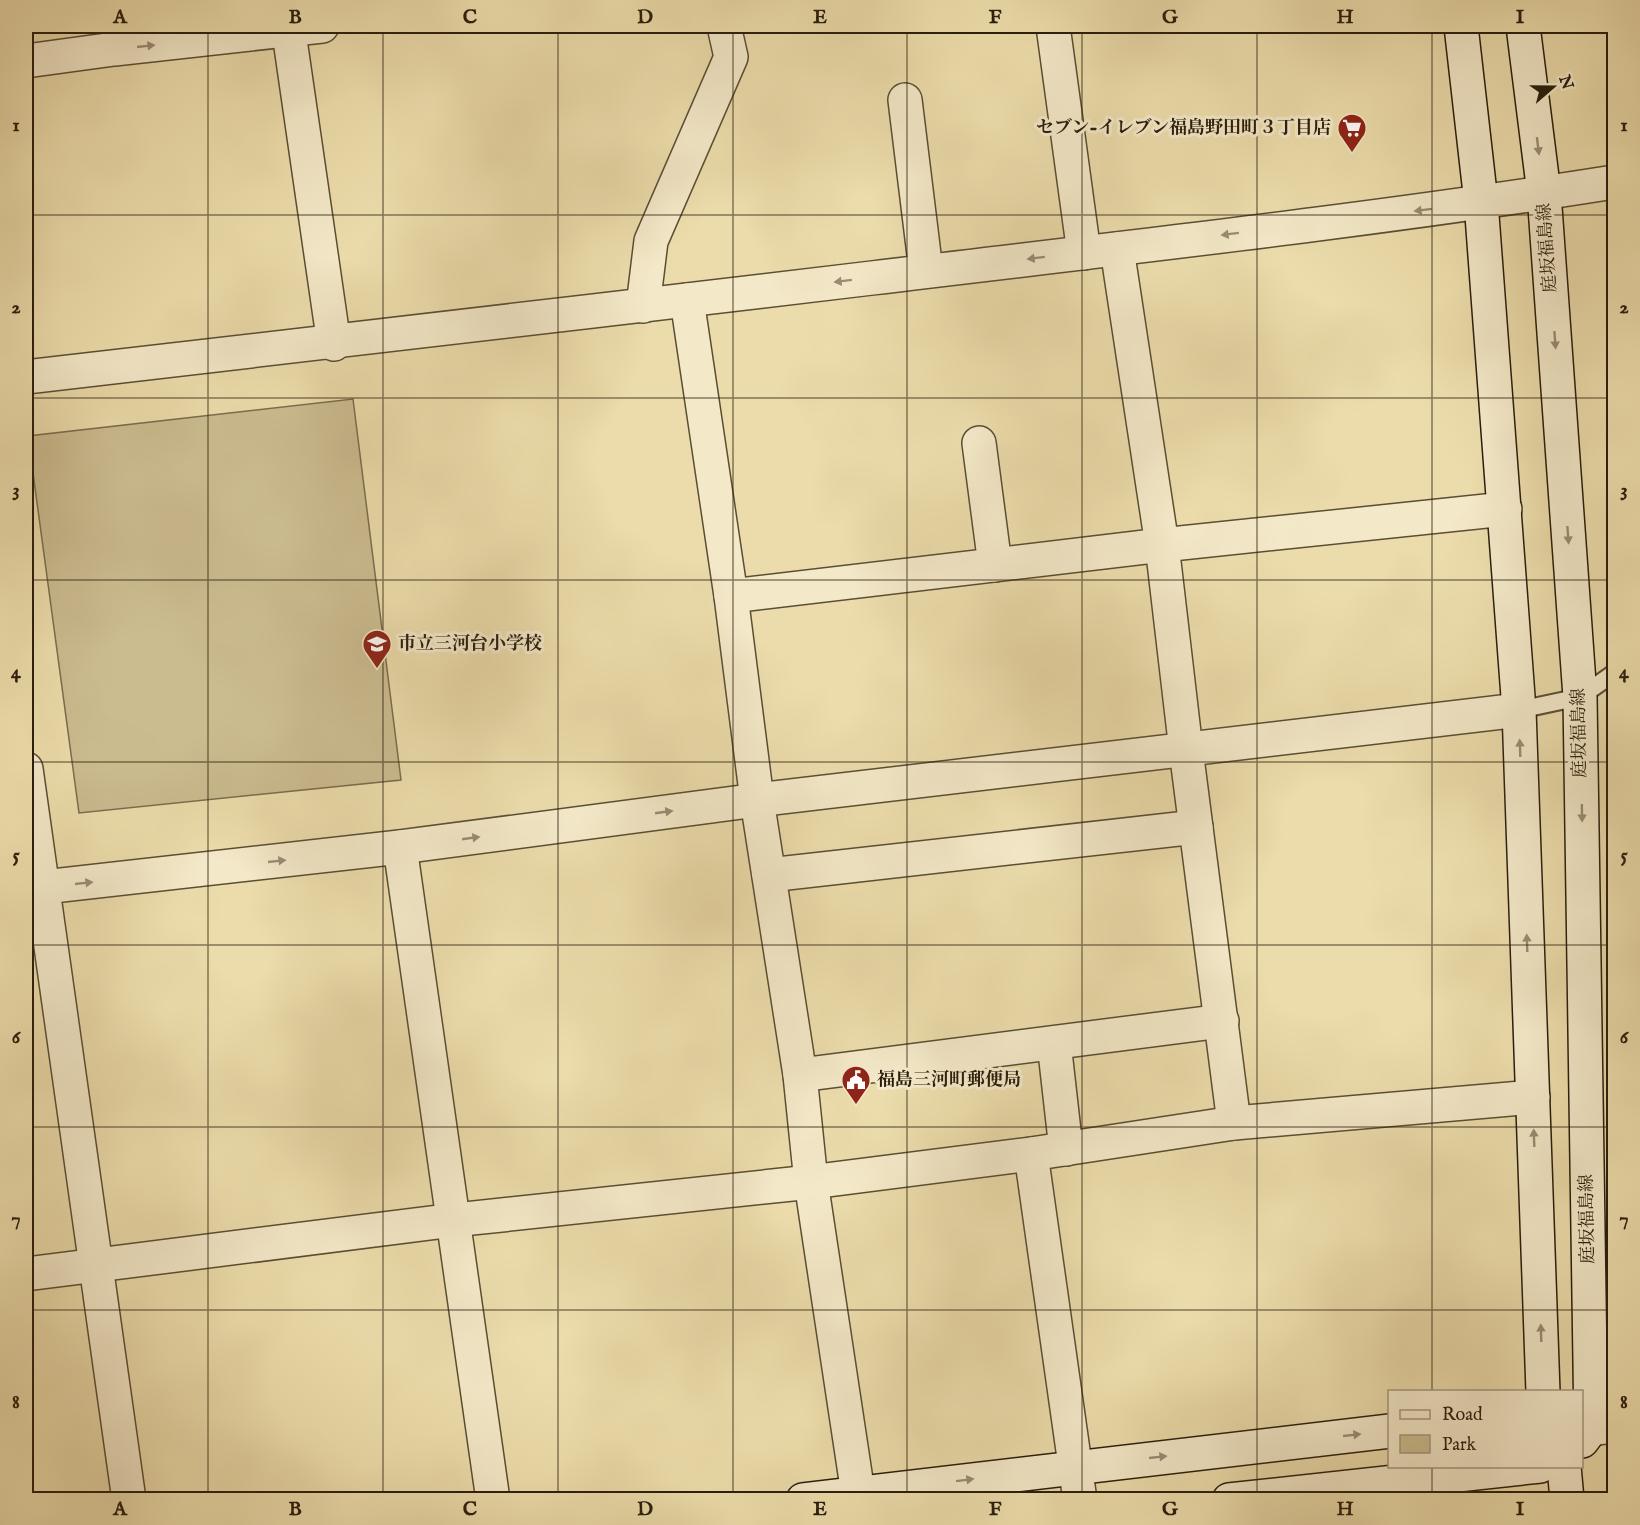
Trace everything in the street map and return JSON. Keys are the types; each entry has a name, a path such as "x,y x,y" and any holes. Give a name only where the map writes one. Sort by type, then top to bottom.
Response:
{"street":[{"path":"26,61 112,37 322,26"},
{"path":"643,306 651,241 730,57 724,26"},
{"path":"1053,26 1084,253"},
{"path":"1461,26 1481,202 1519,710 1543,1390"},
{"name":"庭坂福島線","path":"1523,26 1544,193 1580,697 1592,1430"},
{"path":"288,28 334,344"},
{"path":"905,100 926,271"},
{"path":"26,377 334,344 1117,249 1481,202 1614,182"},
{"path":"1117,249 1162,545 1234,1123"},
{"path":"687,300 731,596 758,800 800,1075 811,1182 859,1496"},
{"path":"979,443 995,565"},
{"path":"731,596 1162,545 1505,509"},
{"path":"35,889 400,847 758,800 1519,710"},
{"path":"26,769 35,889 95,1265 129,1500"},
{"path":"769,875 1196,827"},
{"path":"400,847 493,1500"},
{"path":"800,1075 1222,1021"},
{"path":"1054,1043 1066,1149"},
{"path":"26,1274 454,1220 811,1182 1031,1154 1234,1123 1533,1097"},
{"path":"1031,1154 1080,1500"},
{"path":"802,1500 859,1496 1076,1466 1388,1431"},
{"path":"1229,1500 1531,1468"},
{"path":"1564,1468 1567,1500"}],"lane":[{"path":"1519,710 1580,697 1614,673"}],"green space":[{"path":"353,399 401,780 79,813 28,436"}],"place":[{"name":"セブン-イレブン福島野田町３丁目店","path":"1352,154"},
{"name":"市立三河台小学校","path":"377,670"},
{"name":"福島三河町郵便局","path":"856,1106"}]}
